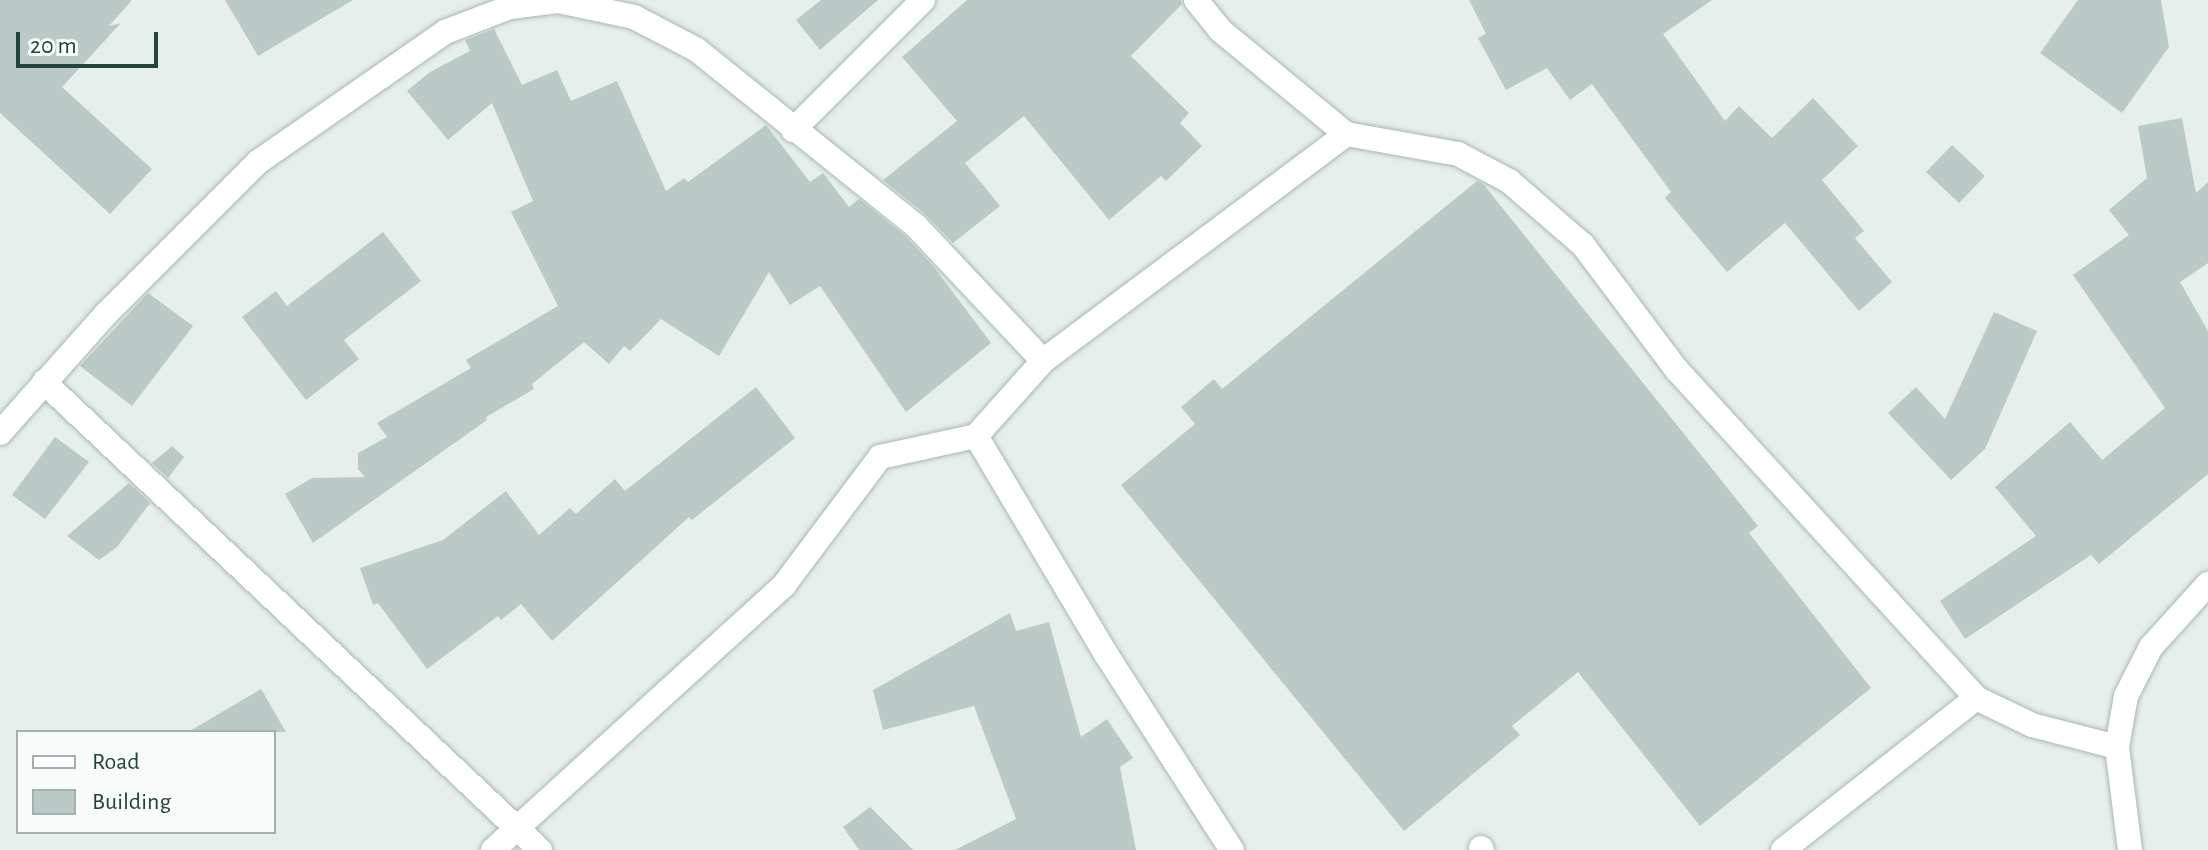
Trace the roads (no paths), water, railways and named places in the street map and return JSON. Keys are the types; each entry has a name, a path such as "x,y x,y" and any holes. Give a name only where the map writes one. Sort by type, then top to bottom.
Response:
{"street":[{"path":"793,130 923,0"},
{"path":"1196,0 1220,30 1346,134 1458,154 1509,181 1583,245 1677,370 1976,698 2032,725 2117,747"},
{"path":"0,433 106,314 258,162 445,32 510,7 558,1 634,17 697,50 915,225 1043,361"},
{"path":"493,850 784,585 880,457 976,436 1043,361 1346,134"},
{"path":"44,382 540,850"},
{"path":"976,436 1114,667 1232,850"},
{"path":"2130,850 2117,747 2126,696 2151,647 2208,584"},
{"path":"1783,850 1976,698"}]}
